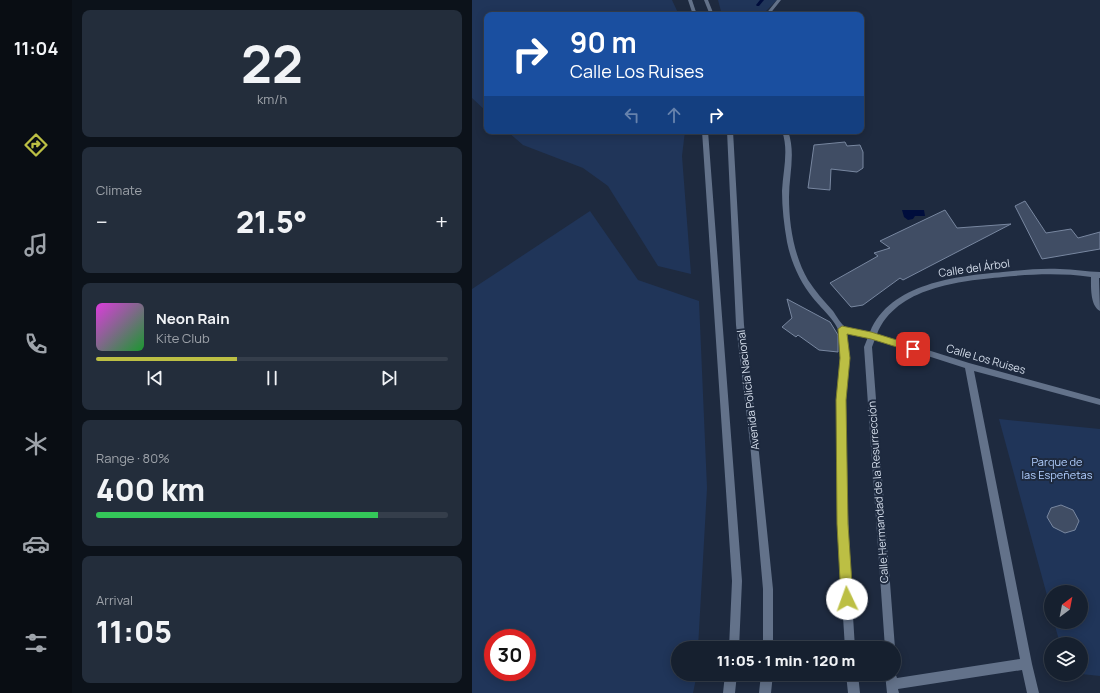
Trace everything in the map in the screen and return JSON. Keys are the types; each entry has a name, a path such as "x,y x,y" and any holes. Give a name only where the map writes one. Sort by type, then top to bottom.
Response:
{"street":[{"path":"690,0 694,12"},
{"path":"706,0 711,12"},
{"path":"769,12 779,0"},
{"name":"Avenida Policía Nacional","path":"705,134 734,516 737,581 734,641"},
{"name":"Avenida Policía Nacional","path":"730,134 740,325 754,443 768,589 768,641"},
{"path":"786,134 790,146 786,186 786,206 788,231 793,253 799,271 812,293 842,329 845,358 841,400 843,524 850,641"},
{"name":"Calle del Árbol","path":"871,335 887,311 905,297 944,282 1022,273 1069,272 1098,274"},
{"path":"1098,274 1096,295 1100,308"},
{"name":"Calle Los Ruises","path":"842,329 871,335 969,366 1100,402"},
{"name":"Calle Hermandad de la Resurrección","path":"871,335 868,347 869,365 889,641"},
{"path":"969,366 1026,664 1033,693"},
{"path":"892,684 1026,664"},
{"path":"729,693 730,681"},
{"path":"765,693 766,681"},
{"path":"853,681 854,693"}],"green space":[{"path":"472,0 672,0 678,12 484,12 484,109 472,98"},
{"path":"718,0 777,0 765,12 721,12"},
{"path":"510,134 685,134 682,156 691,274 658,266 608,186 583,168 523,145"},
{"path":"590,211 638,280 699,301 707,488 698,641 671,641 671,681 696,681 693,693 472,693 472,289"},
{"name":"Parque de las Espeñetas","path":"999,419 1100,429 1100,676 1088,675 1088,637 1058,637 1056,629 1088,629 1088,585 1044,585"}],"shaded area":[{"path":"902,210 924,210 925,216 915,216 913,219 908,220 904,217"}],"building":[{"path":"845,142 847,146 860,145 863,152 863,168 857,172 831,169 830,190 808,188 814,145"},
{"path":"1025,201 1046,233 1071,229 1078,238 1100,232 1100,249 1042,259 1015,206"},
{"path":"945,210 957,228 1011,224 903,280 900,278 863,305 851,307 830,283 878,256 874,253 890,248 880,241"},
{"path":"787,299 830,322 838,335 838,352 819,350 798,335 796,337 782,327 792,318"},
{"path":"1061,505 1073,510 1079,521 1075,530 1065,533 1053,527 1047,517 1051,508"}],"waterway":[{"path":"758,5 762,0"}],"route":[{"path":"847,599 843,524 841,400 845,358 842,329 871,335 913,349"}]}
